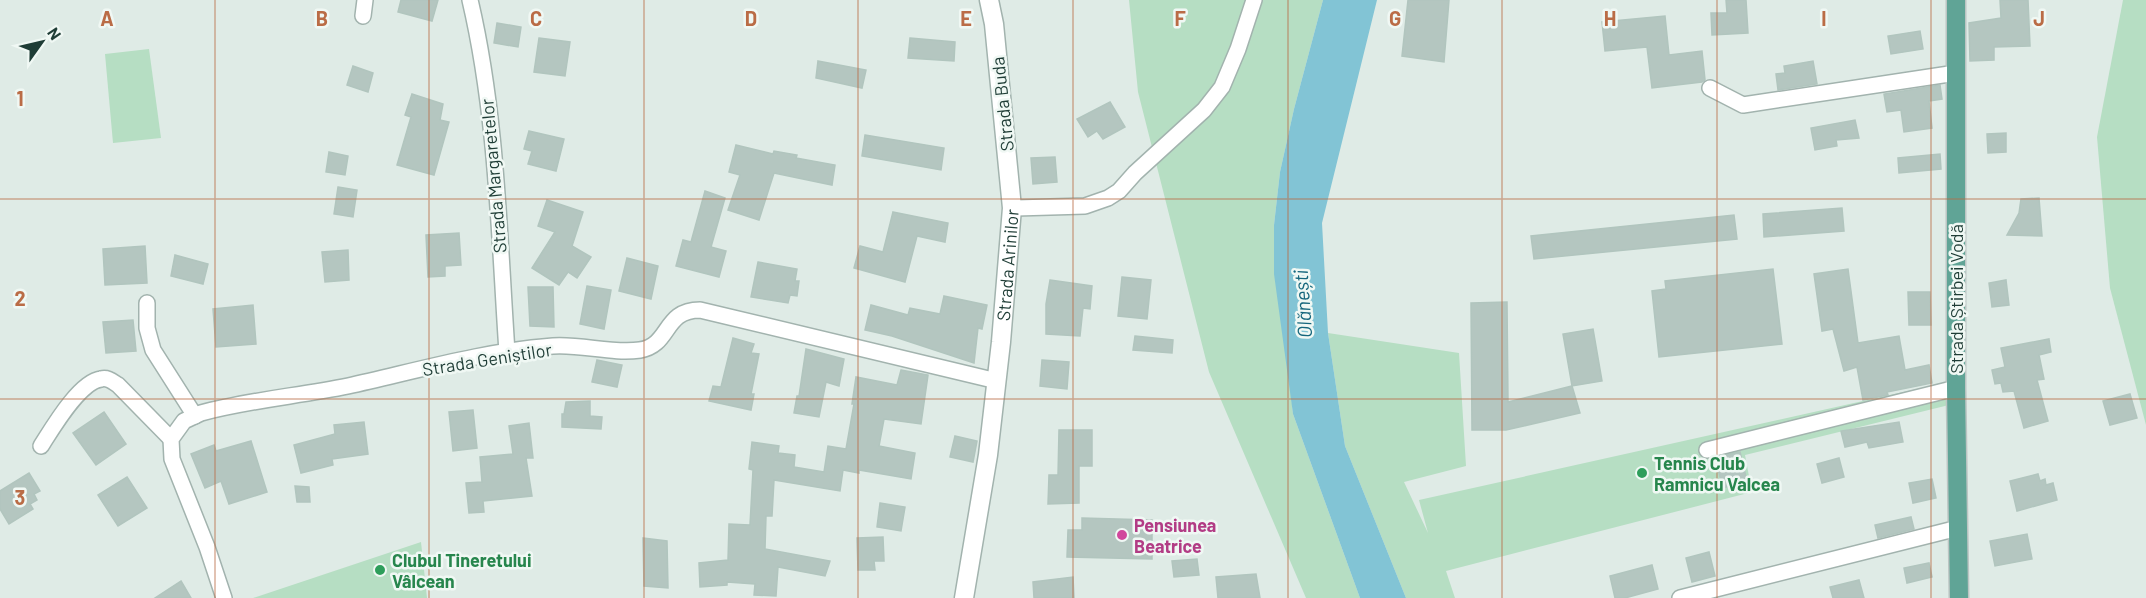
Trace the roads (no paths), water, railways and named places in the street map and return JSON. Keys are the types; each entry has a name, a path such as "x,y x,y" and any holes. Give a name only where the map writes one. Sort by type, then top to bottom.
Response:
{"main road":[{"name":"Strada Știrbei Vodă","path":"1956,0 1956,388 1959,598"}],"street":[{"path":"363,16 365,0"},
{"name":"Strada Margaretelor","path":"470,0 483,68 492,147 507,352"},
{"name":"Strada Buda","path":"989,0 994,24 1012,208"},
{"name":"Strada Arinilor","path":"964,598 988,455 997,381 1012,208 1085,206 1108,198 1119,191 1135,173 1204,110 1222,87 1238,49 1254,0"},
{"path":"1710,88 1743,105 1956,73"},
{"path":"147,303 147,328 153,350 195,416"},
{"name":"Strada Geniștilor","path":"171,439 184,421 215,409 347,386 507,352 555,346 637,351 651,348 679,314 688,310 700,310 997,381"},
{"path":"41,446 65,409 82,391 98,379 108,378 118,385 171,439 172,459 224,598"},
{"path":"1707,450 1956,388"},
{"path":"1680,598 1958,528"}],"water":[{"name":"Olănești","path":"1323,0 1377,0 1322,223 1328,333 1345,446 1406,598 1360,598 1293,414 1274,274 1274,225 1280,172"}],"place":[{"name":"Tennis Club Ramnicu Valcea","path":"1642,473"},
{"name":"Pensiunea Beatrice","path":"1122,535"},
{"name":"Clubul Tineretului Vâlcean","path":"380,570"}]}
